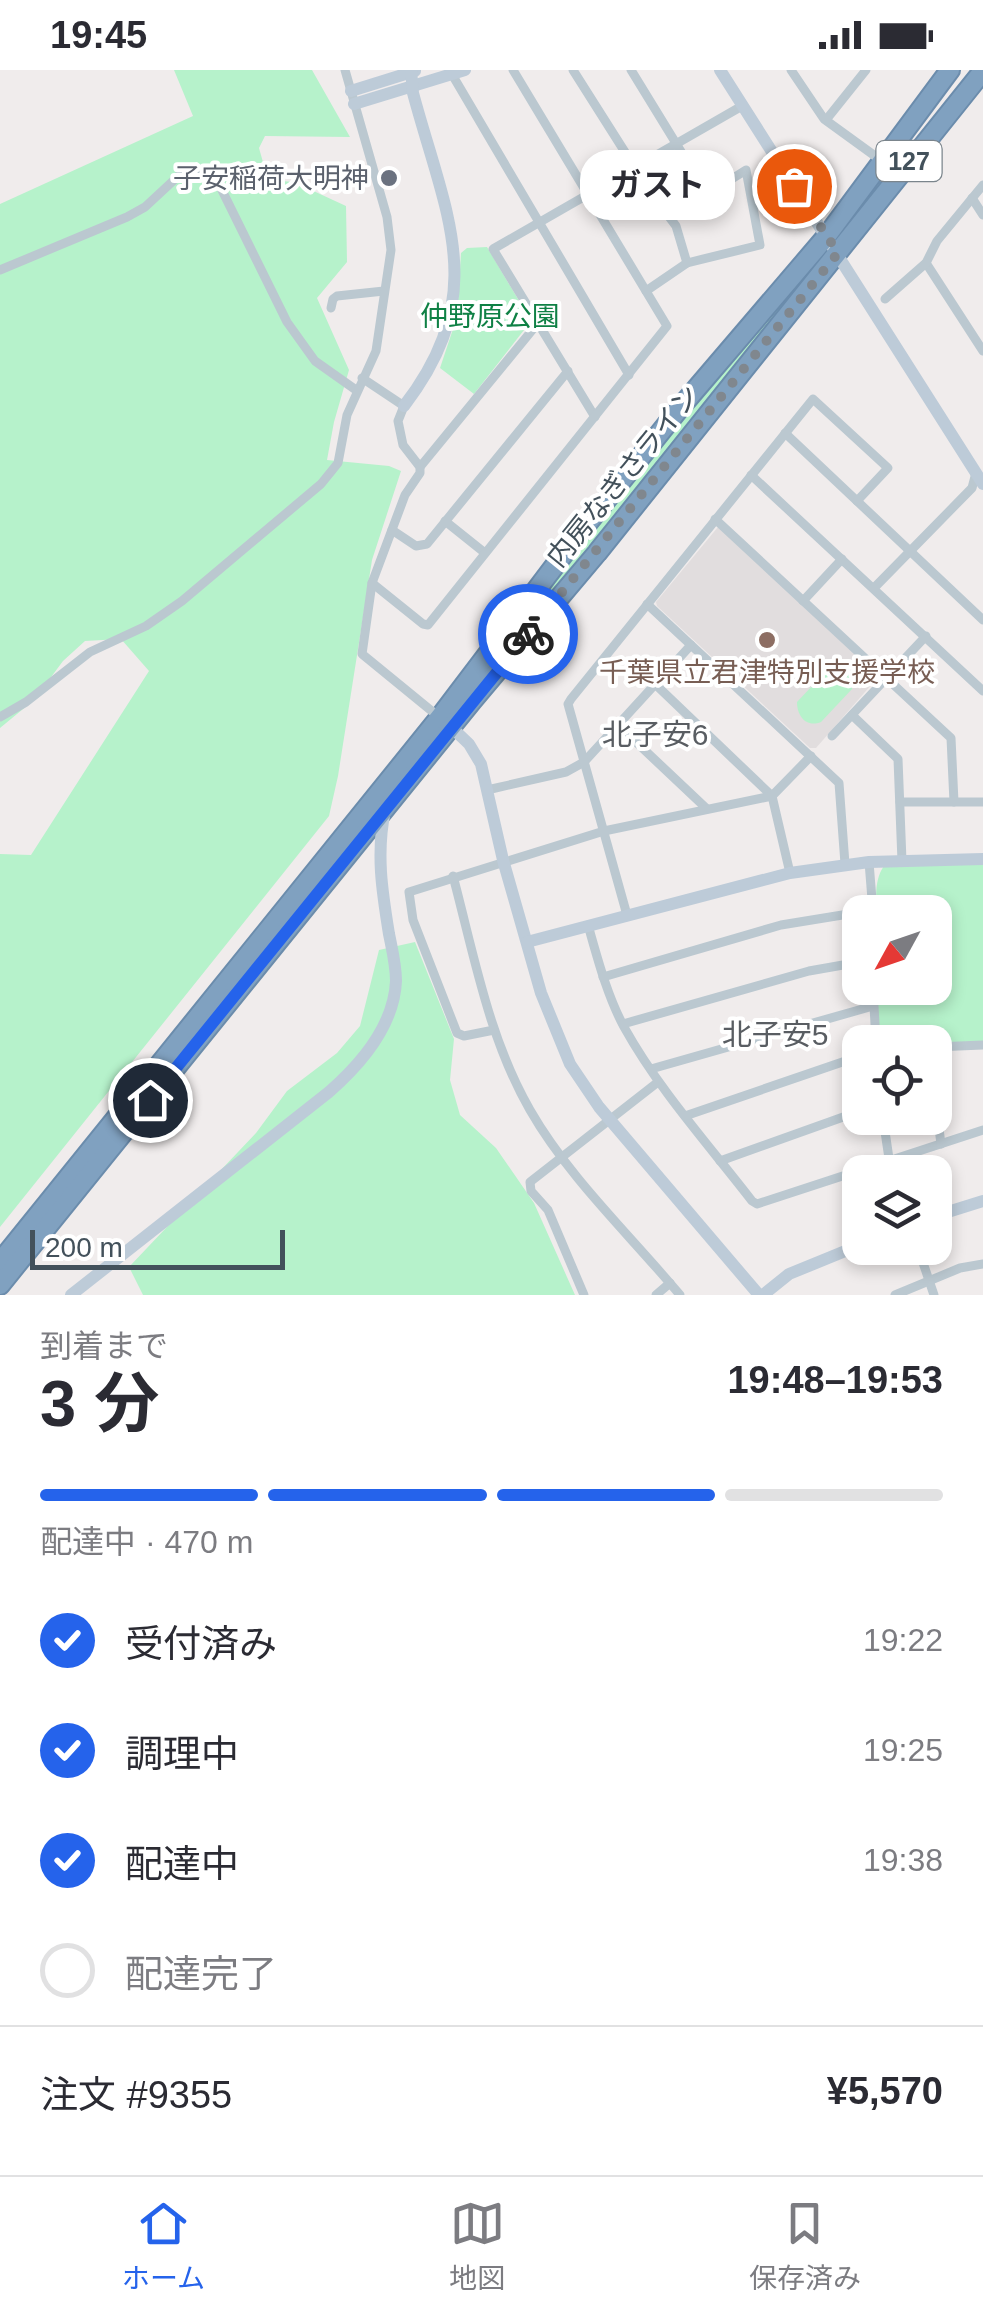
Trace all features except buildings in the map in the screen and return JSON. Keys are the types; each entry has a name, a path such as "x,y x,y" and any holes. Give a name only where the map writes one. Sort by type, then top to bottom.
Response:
{"highway":[{"name":"内房なぎさライン","path":"0,1286 386,808 668,423 826,237 950,70"},
{"name":"内房なぎさライン","path":"0,1262 838,253 983,72"}],"street":[{"path":"0,717 26,702 90,652 146,626 170,609 322,484 338,463 356,390 376,351 390,236 345,70"},
{"path":"372,583 422,624 428,624 667,326 513,70"},
{"path":"572,70 676,226 688,263"},
{"path":"632,70 708,192 746,170 760,244 688,263 646,291"},
{"path":"720,70 981,475 874,588"},
{"path":"791,70 826,120 875,156"},
{"path":"826,120 865,71"},
{"path":"353,97 413,75 455,72 538,223 629,375"},
{"path":"413,75 454,237 457,272 452,318 443,344 398,421 403,445 420,467"},
{"path":"596,417 493,249 742,106"},
{"path":"0,270 136,212 187,168 212,170 287,322 316,360 356,390"},
{"path":"884,299 926,263 937,241 983,185"},
{"path":"972,198 983,216"},
{"path":"926,263 983,351"},
{"path":"331,308 332,299 338,296 384,290"},
{"path":"538,322 420,467 372,583 362,654 446,722 476,753 545,1005 584,1087 609,1120 761,1295 789,1274 842,1252"},
{"path":"392,530 422,547 568,372"},
{"path":"362,378 404,406"},
{"path":"627,915 568,704 813,399 888,468 857,501"},
{"path":"785,433 983,620"},
{"path":"751,474 981,684"},
{"path":"715,519 951,738 954,802"},
{"path":"445,522 486,553"},
{"path":"804,601 842,559"},
{"path":"647,604 839,782 845,864"},
{"path":"832,736 926,636"},
{"path":"487,790 566,772 584,762 691,645"},
{"path":"656,684 772,796 790,873"},
{"path":"852,715 898,759 902,861"},
{"path":"618,725 708,809"},
{"path":"494,1030 464,1036 458,1033 410,910 408,896 413,889 604,831 772,796 810,756"},
{"path":"900,802 983,802"},
{"path":"71,1295 329,1092 369,1050 385,1023 396,981 379,872 386,808"},
{"path":"349,853 369,855 379,872"},
{"path":"528,942 790,873 870,862 983,858"},
{"path":"870,862 873,895"},
{"path":"454,876 494,1030 520,1092 562,1156 680,1295"},
{"path":"603,977 781,925 842,916"},
{"path":"588,925 603,977 623,1024 658,1082 752,1202 757,1204 842,1177"},
{"path":"623,1024 809,970 842,965"},
{"path":"650,1069 874,1006 875,1025"},
{"path":"952,1047 983,1046"},
{"path":"685,1116 842,1062"},
{"path":"584,1295 548,1210 530,1186 532,1179 658,1082"},
{"path":"720,1160 842,1117"},
{"path":"908,1155 983,1130"},
{"path":"940,1135 941,1144"},
{"path":"952,1211 983,1201"},
{"path":"895,1295 983,1264"},
{"path":"924,1265 934,1295"},
{"path":"656,1295 670,1283"}],"shaded area":[{"name":"千葉県立君津特別支援学校","path":"718,527 879,676 816,748 810,748 657,606 656,602"}],"green space":[{"path":"174,70 312,70 350,137 265,136 259,148 268,180 294,182 346,206 347,262 317,298 349,370 327,460 389,466 401,471 372,560 329,816 0,1227 0,854 31,855 149,671 121,639 85,641 63,661 34,700 0,728 0,204 193,116"},
{"name":"仲野原公園","path":"487,247 531,321 474,394 440,368 457,317 461,253 467,248"},
{"path":"820,254 824,257 592,550 533,609 588,529"},
{"path":"840,664 854,674 852,689 821,722 807,722 797,702 831,666"},
{"path":"983,862 983,1043 952,1043 952,1025 877,1025 876,1005 952,1005 952,895 876,895 884,866"},
{"path":"415,942 454,1039 450,1080 460,1115 496,1148 534,1203 575,1295 143,1295 129,1267 256,1133 287,1091 337,1053 360,1026 379,950"}],"way so far":[{"path":"528,634 838,253 794,186"}],"place":[{"name":"子安稲荷大明神","path":"389,178"},
{"name":"ガスト","path":"794,186"},
{"name":"千葉県立君津特別支援学校","path":"767,640"}],"district":[{"name":"北子安6","path":"655,734"},
{"name":"北子安5","path":"775,1034"}],"route":[{"path":"150,1100 528,634"}]}
